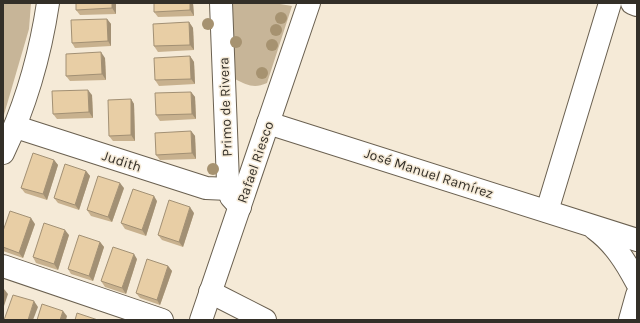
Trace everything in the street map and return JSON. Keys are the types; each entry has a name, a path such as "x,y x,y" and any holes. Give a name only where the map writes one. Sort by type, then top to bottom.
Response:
{"street":[{"path":"3,154 16,127 28,93 43,35 48,3"},
{"name":"Primo de Rivera","path":"221,3 234,198"},
{"name":"Rafael Riesco","path":"201,320 210,292 234,198 268,123 309,3"},
{"path":"547,211 610,3"},
{"path":"632,3 637,5"},
{"name":"José Manuel Ramírez","path":"268,123 637,240"},
{"name":"Judith","path":"16,127 234,198"},
{"name":"José Manuel Ramírez","path":"589,225 605,236 618,252 637,283"},
{"path":"3,266 162,320"},
{"path":"210,292 265,320"},
{"path":"630,320 637,295"}],"shaded area":[{"path":"3,3 31,3 29,29 3,118"},
{"path":"232,3 274,3 292,6 267,83 258,86 251,86 235,79"}],"building":[{"path":"76,3 112,3 112,8 76,10"},
{"path":"154,3 190,3 190,10 154,12"},
{"path":"107,19 108,41 72,43 71,20"},
{"path":"189,22 190,45 154,46 153,24"},
{"path":"101,52 102,74 66,76 66,54"},
{"path":"190,56 191,79 155,80 154,58"},
{"path":"88,90 89,112 53,114 52,91"},
{"path":"191,92 192,114 156,115 155,93"},
{"path":"131,99 131,135 109,136 108,100"},
{"path":"191,131 192,153 156,155 155,133"},
{"path":"33,153 54,160 43,194 21,188"},
{"path":"65,164 86,171 75,205 54,198"},
{"path":"98,176 120,183 108,217 87,210"},
{"path":"133,189 154,196 142,230 121,223"},
{"path":"169,200 190,207 179,242 158,235"},
{"path":"10,211 31,218 19,253 3,247 3,231"},
{"path":"44,223 65,230 54,264 33,257"},
{"path":"79,235 100,242 89,276 68,269"},
{"path":"113,247 134,254 122,288 101,281"},
{"path":"147,259 168,266 157,300 136,293"},
{"path":"13,295 34,301 28,320 4,320"},
{"path":"42,304 63,311 60,320 37,320"},
{"path":"77,313 98,320 75,320"}]}
